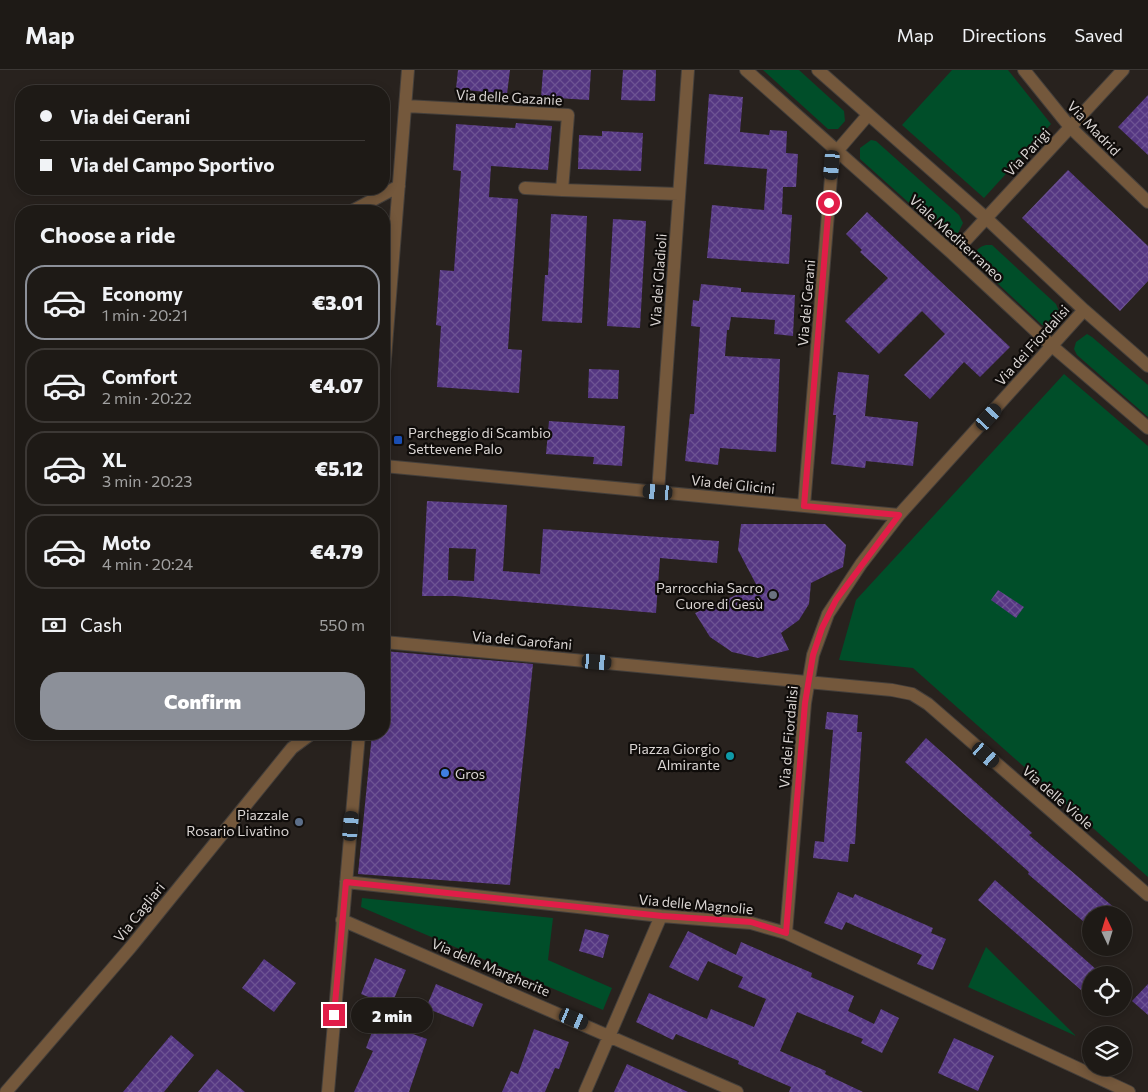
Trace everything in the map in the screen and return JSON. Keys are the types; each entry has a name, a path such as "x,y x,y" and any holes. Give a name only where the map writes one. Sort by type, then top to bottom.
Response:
{"street":[{"path":"390,274 408,70"},
{"name":"Via dei Gladioli","path":"658,492 688,70"},
{"name":"Viale Mediterraneo","path":"746,70 1052,346 1148,428"},
{"path":"818,70 986,218 1084,310 1148,366"},
{"name":"Via Madrid","path":"1024,70 1070,128 1148,202"},
{"name":"Via Parigi","path":"952,254 1122,70"},
{"name":"Via delle Gazanie","path":"406,106 568,115 562,190"},
{"name":"Via dei Gerani","path":"804,506 832,165 838,151 868,115"},
{"path":"390,191 399,186"},
{"path":"525,188 678,194"},
{"path":"363,205 382,195"},
{"name":"Via dei Fiordalisi","path":"786,933 808,681 813,655 828,614 857,569 899,515 1084,310"},
{"name":"Via dei Glicini","path":"390,467 899,515"},
{"name":"Via dei Garofani","path":"390,643 808,681"},
{"name":"Via delle Viole","path":"808,681 900,691 924,701 1148,895"},
{"name":"Via Cagliari","path":"292,748 295,740"},
{"name":"Via Cagliari","path":"6,1092 130,948 292,748 303,740"},
{"path":"328,1092 357,740"},
{"name":"Via delle Magnolie","path":"346,882 662,916 751,922 786,933 1129,1092"},
{"path":"585,1092 662,916"},
{"name":"Via delle Margherite","path":"342,920 610,1035 737,1092"}],"green space":[{"path":"763,70 799,70 844,111 845,121 838,129 828,129"},
{"path":"952,70 1008,70 1051,124 984,198 902,125"},
{"path":"871,140 876,141 959,215 963,223 958,233 946,236 860,159 860,148"},
{"path":"992,245 1056,304 1061,316 1056,324 1051,326 1042,325 977,264 974,255 980,248"},
{"path":"1087,334 1148,385 1148,417 1077,355 1074,349 1076,342"},
{"path":"1064,374 1148,446 1148,877 913,668 839,660 856,600"},
{"path":"362,898 553,918 548,960 612,988 603,1010 361,907"},
{"path":"986,947 1076,1036 968,987"}],"building":[{"path":"458,70 510,70 507,94 456,89"},
{"path":"543,70 591,70 589,100 541,97"},
{"path":"623,70 656,70 655,101 621,100"},
{"path":"709,94 743,97 740,132 769,135 770,130 787,131 786,153 798,154 796,187 783,187 782,214 792,215 789,264 707,258 712,205 764,210 767,169 704,164"},
{"path":"1148,95 1148,155 1118,127"},
{"path":"516,123 552,126 548,170 491,166 489,197 518,199 508,349 522,350 519,393 437,387 441,326 436,325 440,270 454,271 461,171 453,170 456,124 515,128"},
{"path":"602,131 643,133 641,171 578,169 579,135 602,136"},
{"path":"1068,170 1148,246 1148,281 1120,311 1022,218"},
{"path":"867,212 1010,347 980,377 964,362 930,399 904,375 945,334 922,311 879,354 845,321 888,278 860,252 862,250 846,234"},
{"path":"551,214 587,216 582,323 542,321 545,275 548,275"},
{"path":"613,219 646,221 640,328 607,326"},
{"path":"701,284 741,288 741,292 795,295 793,336 774,334 775,320 731,317 729,330 727,330 725,356 780,359 776,452 720,448 718,465 685,461 690,414 694,414 700,327 691,326 693,300 699,301"},
{"path":"589,369 619,370 618,399 588,398"},
{"path":"838,372 869,375 865,416 918,422 913,466 866,461 865,468 831,464 836,415 833,415"},
{"path":"549,421 625,426 622,466 593,464 594,457 546,454"},
{"path":"427,501 507,505 503,571 540,574 543,529 719,541 717,563 660,558 656,613 455,596 422,596","holes":["449,548 476,549 474,581 448,580"]},
{"name":"Parrocchia Sacro Cuore di Gesù","path":"741,524 825,524 846,545 843,567 811,583 809,604 799,620 781,633 789,650 758,658 732,652 710,637 695,613 757,586 738,550"},
{"path":"998,590 1024,607 1016,618 991,600"},
{"name":"Gros","path":"390,652 533,664 510,885 358,874 371,740 390,740"},
{"path":"827,712 858,715 857,732 862,732 855,844 850,844 848,862 813,858 815,841 824,842 833,730 825,729"},
{"path":"926,738 1032,833 1029,835 1112,906 1082,906 1082,920 905,762"},
{"path":"995,880 1092,966 1082,966 1082,989 1081,990 978,900"},
{"path":"838,892 853,898 855,894 933,928 931,933 946,939 933,970 917,964 922,955 846,922 842,930 824,923"},
{"path":"585,929 609,935 603,958 579,951"},
{"path":"688,931 736,955 741,942 812,973 811,977 854,996 848,1011 874,1024 881,1009 899,1018 882,1053 861,1043 863,1039 797,1012 780,1051 826,1071 825,1074 863,1092 789,1092 791,1087 738,1064 739,1061 676,1034 673,1040 636,1022 649,993 707,1019 711,1009 754,1027 766,999 738,987 743,977 708,961 698,981 669,967"},
{"path":"375,958 406,970 391,1006 361,994"},
{"path":"264,959 296,983 274,1012 242,988"},
{"path":"436,984 483,1004 473,1027 426,1008"},
{"path":"1148,984 1148,1015 1132,1001"},
{"path":"376,1021 427,1039 409,1092 354,1092 373,1051 366,1048"},
{"path":"534,1029 569,1042 559,1069 555,1068 545,1092 502,1092 511,1071 518,1074"},
{"path":"171,1035 194,1055 164,1092 123,1092"},
{"path":"954,1038 994,1056 978,1091 938,1073"},
{"path":"627,1064 688,1092 614,1092"},
{"path":"217,1069 245,1092 198,1092"}],"place":[{"name":"Parcheggio di Scambio Settevene Palo","path":"398,440"},
{"name":"Parrocchia Sacro Cuore di Gesù","path":"773,595"},
{"name":"Piazza Giorgio Almirante","path":"730,756"},
{"name":"Gros","path":"445,773"},
{"name":"Piazzale Rosario Livatino","path":"299,822"}],"route":[{"path":"334,1015 346,882 662,916 751,922 786,933 805,703 813,655 822,628 836,600 899,515 804,506 829,203"}]}
